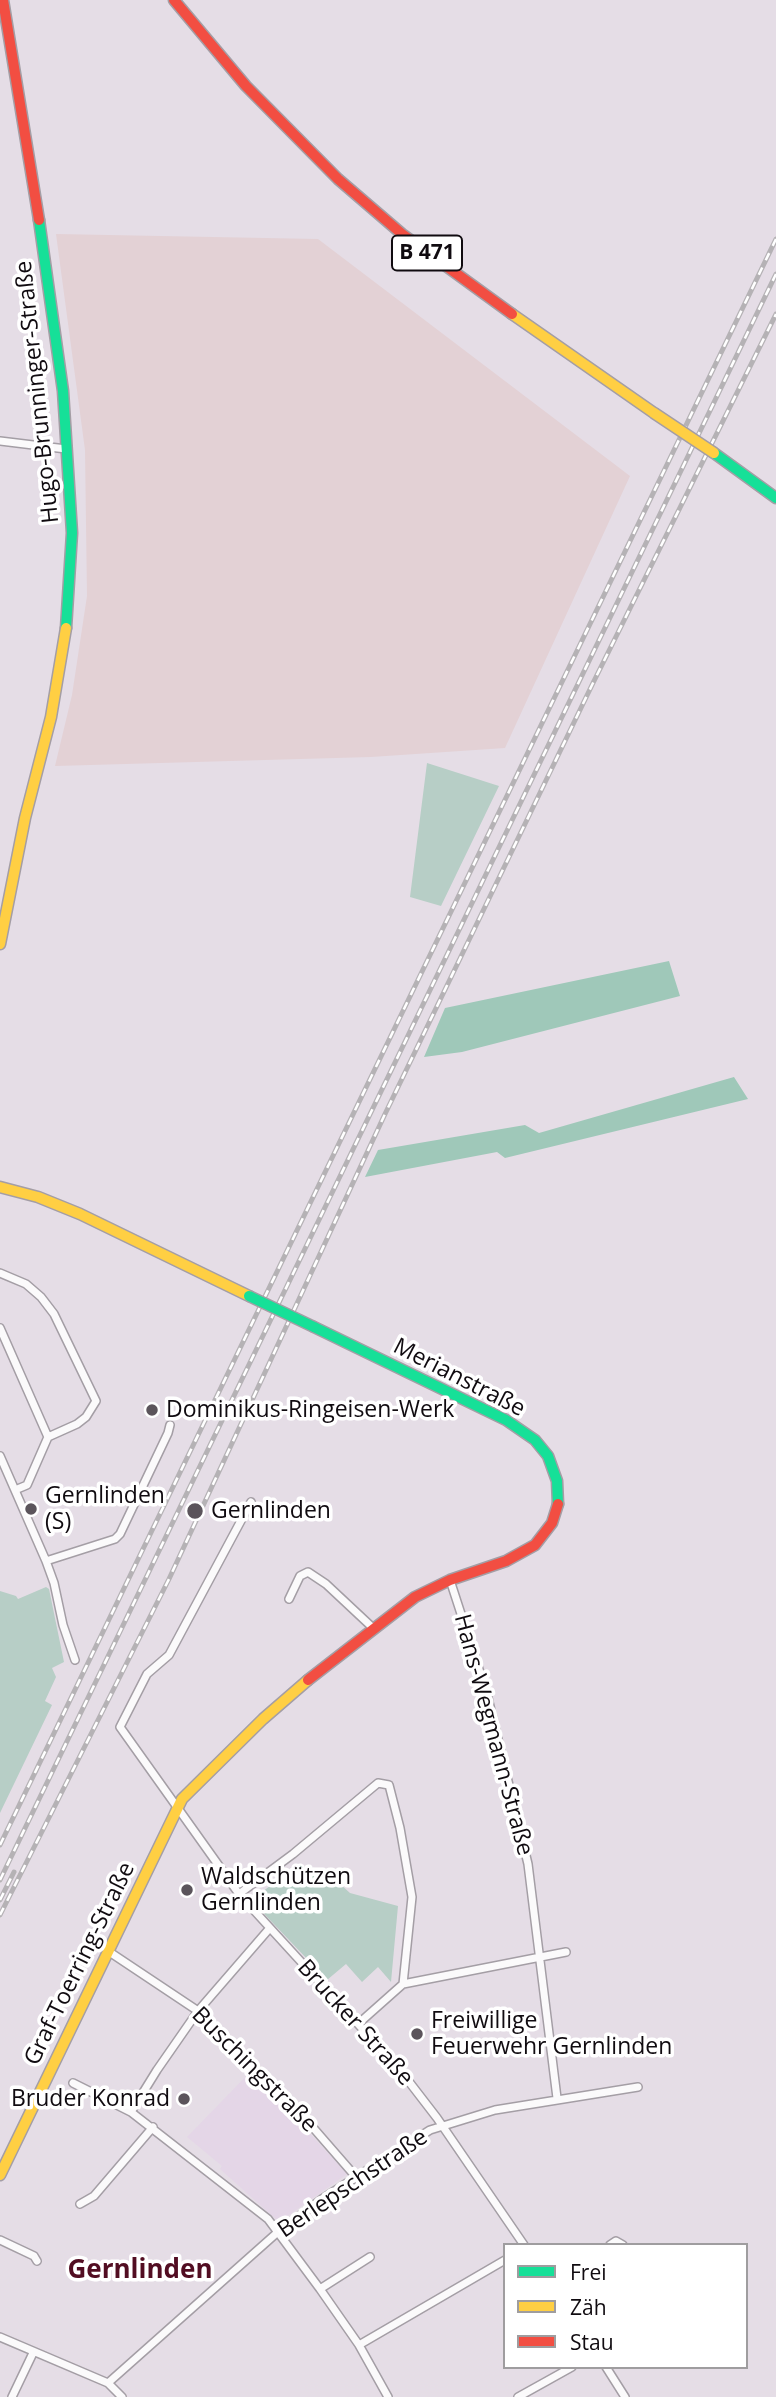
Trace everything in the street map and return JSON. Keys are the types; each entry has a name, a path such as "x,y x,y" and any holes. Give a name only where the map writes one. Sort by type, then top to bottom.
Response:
{"main road":[{"name":"Hugo-Brunninger-Straße","path":"0,944 24,818 51,716 66,635 72,533 62,391 3,0"},
{"name":"B 471","path":"174,0 246,86 338,179 402,233 454,274 776,498"},
{"name":"Merianstraße","path":"0,1187 38,1197 80,1214 506,1420 535,1440 548,1457 557,1481 559,1500 552,1523 535,1545 506,1561 450,1580 415,1597 324,1666 263,1719 182,1799 176,1809"},
{"name":"Graf-Toerring-Straße","path":"0,2175 176,1809"}],"street":[{"path":"0,441 66,449"},
{"path":"0,1273 26,1284 54,1314 96,1401 86,1417 77,1424 48,1437 27,1485 15,1490"},
{"path":"0,1328 48,1437"},
{"path":"46,1561 115,1539 120,1534 170,1425"},
{"path":"0,1456 46,1561 75,1660"},
{"name":"Brucker Straße","path":"251,1502 169,1655 146,1674 120,1727 239,1894 400,2070 523,2243"},
{"path":"289,1599 300,1576 308,1572 326,1584 373,1628"},
{"name":"Hans-Wegmann-Straße","path":"450,1580 487,1694 528,1864 557,2098"},
{"path":"239,1894 293,1854 378,1783 389,1785 400,1828 411,1897 403,1984"},
{"path":"131,2112 198,2011 269,1929"},
{"name":"Buschingstraße","path":"108,1951 198,2011 202,2018 289,2100 356,2177"},
{"path":"358,2024 403,1984 566,1952"},
{"path":"73,2083 131,2112 153,2127 268,2219 359,2345 388,2397"},
{"name":"Berlepschstraße","path":"108,2383 279,2231 430,2130 495,2110 638,2087"},
{"path":"80,2204 93,2196 153,2127"},
{"path":"1,2243 34,2256 37,2261"},
{"path":"320,2289 370,2257"},
{"path":"359,2345 503,2261"},
{"path":"0,2337 108,2383 122,2397"},
{"path":"12,2397 33,2353"},
{"path":"518,2397 568,2369"},
{"path":"607,2369 625,2397"}],"shaded area":[{"path":"56,234 318,239 630,476 505,748 371,757 55,766 72,695 87,596 85,450"},
{"path":"252,2070 347,2174 279,2222 220,2169 222,2166 187,2137"}],"green space":[{"path":"427,763 499,786 441,906 410,897"},
{"path":"669,961 680,996 462,1052 424,1057 445,1008"},
{"path":"734,1077 748,1099 505,1158 497,1152 365,1177 378,1150 525,1125 539,1133"},
{"path":"46,1587 49,1589 64,1662 52,1668 56,1677 45,1701 52,1705 0,1813 0,1591 18,1599"},
{"path":"300,1864 305,1870 339,1883 350,1893 398,1906 391,1982 378,1967 362,1982 346,1964 327,1980 251,1900"}],"railway":[{"path":"0,1845 776,239"},
{"path":"0,1880 776,274"},
{"path":"0,1915 169,1579 385,1114 593,683 776,314"},
{"path":"0,1900 14,1872"}],"traffic: fast":[{"path":"39,220 63,391 72,533 66,628"},
{"path":"714,453 776,498"},
{"path":"249,1296 314,1327"},
{"path":"314,1327 506,1420 535,1440 548,1456 557,1481 558,1504"}],"traffic: slow":[{"path":"512,314 654,413"},
{"path":"654,413 714,453"},
{"path":"0,944 25,818 51,717 66,628"},
{"path":"0,1187 38,1197 80,1214 249,1296"},
{"path":"0,2175 182,1799 263,1719 308,1680"}],"traffic: jam":[{"path":"3,0 39,220"},
{"path":"174,0 246,86 338,179 402,234 512,314"},
{"path":"308,1680 415,1597 450,1580 506,1561 535,1545 552,1523 558,1504"}],"place":[{"name":"Dominikus-Ringeisen-Werk","path":"152,1410"},
{"name":"Gernlinden (S)","path":"31,1509"},
{"name":"Gernlinden","path":"195,1511"},
{"name":"Waldschützen Gernlinden","path":"187,1890"},
{"name":"Freiwillige Feuerwehr Gernlinden","path":"417,2034"},
{"name":"Bruder Konrad","path":"184,2099"}],"district":[{"name":"Gernlinden","path":"140,2271"}]}
